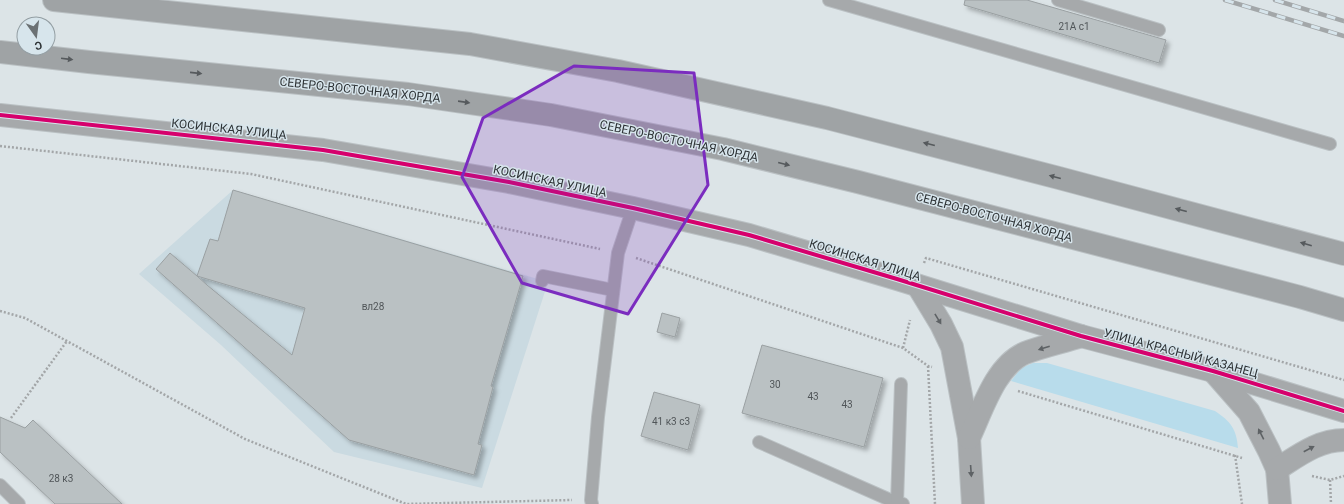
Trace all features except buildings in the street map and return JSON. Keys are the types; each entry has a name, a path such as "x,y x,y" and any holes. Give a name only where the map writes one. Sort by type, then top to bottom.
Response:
{"main road":[{"path":"54,0 470,44 618,71 827,118 1344,254"},
{"name":"СЕВЕРО-ВОСТОЧНАЯ ХОРДА","path":"0,52 408,94 551,115 722,149 858,182 1344,310"}],"street":[{"name":"КОСИНСКАЯ УЛИЦА","path":"0,115 323,150 509,182 633,208 749,235 1081,336"},
{"path":"918,286 942,324 952,347 969,438 973,504"},
{"path":"969,438 994,384 1008,365 1025,354 1081,336"},
{"name":"УЛИЦА КРАСНЫЙ КАЗАНЕЦ","path":"1081,336 1213,371 1344,411"},
{"path":"1213,371 1250,412 1277,469 1280,504"},
{"path":"1277,469 1318,444 1344,440"}],"lane":[{"path":"829,0 1330,144"},
{"path":"1058,0 1159,30"},
{"path":"592,502 598,417 618,253 633,208"},
{"path":"542,281 543,276 613,290"},
{"path":"759,442 900,503 901,384"},
{"path":"0,485 19,504"}],"path":[{"path":"0,146 251,174 618,253 904,348 928,366 938,370"},
{"path":"0,311 25,318 245,439 406,504 592,502"},
{"path":"11,418 67,341"},
{"path":"928,366 935,504"},
{"path":"1018,391 1242,458"},
{"path":"1235,455 1242,504"},
{"path":"1311,476 1330,480 1344,476"},
{"path":"1330,480 1331,504"}],"highlighted area":[{"path":"574,66 694,73 708,185 628,314 522,283 462,177 483,118"}],"shaded area":[{"path":"233,190 548,282 482,488 334,452 221,345 139,274"},
{"path":"1033,363 1047,363 1215,411 1232,426 1236,435 1238,448 1011,381 1021,368"}],"railway":[{"path":"1225,0 1344,36"},
{"path":"1275,0 1344,21"}],"cycle path":[{"path":"0,115 323,150 509,182 633,208 749,235 1081,336 1213,371 1344,411"}]}
